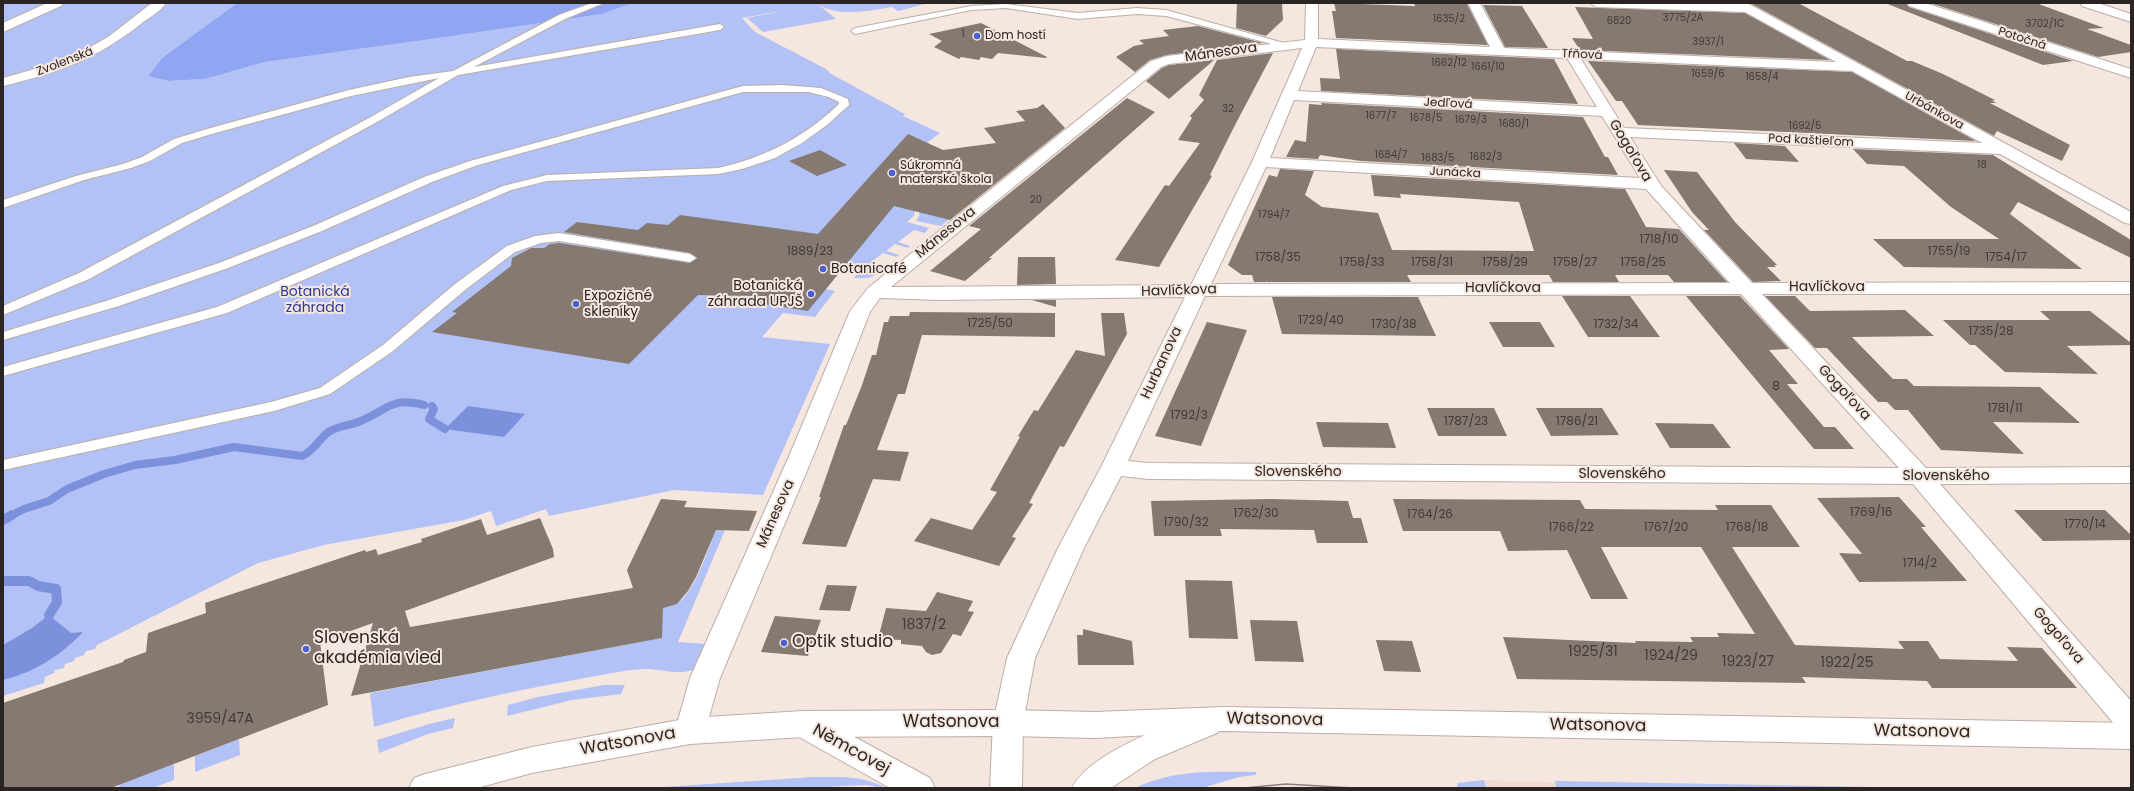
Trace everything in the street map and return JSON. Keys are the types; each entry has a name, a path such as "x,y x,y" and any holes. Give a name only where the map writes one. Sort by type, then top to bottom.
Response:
{"street":[{"path":"3,28 57,3"},
{"name":"Zvolenská","path":"3,82 47,70 83,57 110,41 160,3"},
{"name":"Hurbanova","path":"1008,723 1022,658 1028,642 1071,548 1113,467 1260,162 1289,95 1310,44 1313,21 1312,3"},
{"path":"1474,3 1499,51"},
{"path":"1596,3 1743,6"},
{"name":"Potočná","path":"1914,3 2131,74"},
{"name":"Potočná","path":"1928,3 2131,69"},
{"path":"2086,3 2131,18"},
{"name":"Urbánkova","path":"1743,6 2131,219"},
{"name":"Mánesova","path":"690,731 705,678 724,632 802,454 860,311 875,292 900,270 1156,64 1167,60 1286,44 1310,44"},
{"name":"Tŕňová","path":"1310,44 1854,67"},
{"name":"Gogoľova","path":"1572,55 1650,184 1920,476 2131,722"},
{"name":"Jedľová","path":"1289,95 1607,112"},
{"name":"Pod kaštieľom","path":"1619,132 2004,149"},
{"name":"Junácka","path":"1260,162 1650,184"},
{"name":"Havlíčkova","path":"875,292 896,294 1227,289 1746,287 2131,288"},
{"name":"Slovenského","path":"1113,467 1148,471 2131,476"},
{"path":"1088,788 1144,749 1175,734 1224,719"},
{"name":"Watsonova","path":"425,788 532,760 690,731 803,724 1008,723 1095,725 1224,719 2131,736"},
{"path":"1006,788 1008,723"},
{"name":"Němcovej","path":"803,724 919,788"}],"lane":[{"path":"3,311 84,276 373,120 473,63 562,17 600,3"},
{"path":"855,31 971,8 1006,6 1078,16 1137,11 1166,14 1286,44"},
{"path":"3,204 80,178 146,159 178,141 349,93 409,80 720,27"},
{"path":"3,336 70,318 189,278 296,237 436,175 474,163 743,89 770,88 822,91 844,101 844,105 836,113 805,136 745,165 718,170 547,178 528,182 397,233 222,310 3,372"},
{"path":"3,465 274,406 325,391 388,348 460,287 511,249 527,241 559,237 690,258"}],"shaded area":[{"path":"237,3 633,3 602,14 265,62 205,79 168,81 148,76 162,58"},
{"path":"468,406 525,414 504,437 445,429"},
{"path":"49,615 71,633 83,632 56,656 36,668 15,677 3,680 3,645 32,628"},
{"path":"1484,780 1539,782 1927,788 1486,788"}],"green space":[{"name":"Botanická záhrada","path":"3,3 237,3 162,58 148,76 168,81 205,79 265,62 602,14 633,3 929,3 898,11 892,7 854,12 836,11 819,5 836,19 763,32 747,18 787,10 742,18 755,32 826,69 831,74 905,114 903,116 940,133 910,156 915,209 914,216 907,222 929,228 925,233 914,230 898,242 910,246 908,248 895,244 886,251 899,255 896,257 883,253 869,264 882,268 881,272 869,278 855,278 854,277 860,272 855,269 839,273 826,289 835,291 815,317 783,313 762,337 830,344 763,495 674,490 549,516 546,509 496,526 491,511 464,520 324,545 258,563 97,645 95,649 86,651 84,655 65,664 64,668 55,670 54,673 45,677 44,683 3,696"},
{"path":"963,208 941,226 916,221 919,216 920,209"},
{"path":"716,530 725,530 678,642 705,644 697,668 685,672 649,669 634,670 587,677 465,703 374,727 370,693 661,638 663,607 678,603 690,589"},
{"path":"604,685 625,685 621,694 572,700 507,716 508,705 538,697"},
{"path":"455,718 453,728 428,734 379,753 377,740 429,724"},
{"path":"239,739 240,755 195,772 195,756"},
{"path":"174,764 174,780 153,788 118,788 120,784"},
{"path":"1256,772 1256,775 1239,777 1202,788 1135,788 1165,777 1194,773"},
{"path":"814,777 842,777 860,779 886,788 865,785 806,788 648,788"},
{"path":"1484,780 1486,788 1458,788 1457,783"},
{"path":"1555,781 1927,788 1556,788"}],"building":[{"path":"1237,3 1282,3 1283,20 1266,36 1236,28"},
{"path":"1334,3 1415,6 1414,3 1467,4 1488,45 1336,38 1332,11 1336,11"},
{"path":"1750,3 1798,3 1907,61 1912,61 1943,74 1995,100 1992,101 1997,103 1990,103 2070,145 2062,161 1997,131 1994,136"},
{"path":"1885,3 1906,3 1909,7 2073,61 2043,65"},
{"path":"1930,3 2036,3 2104,28 2087,29 2131,45 2131,52 2098,57"},
{"path":"1483,5 1522,6 1548,48 1505,47"},
{"path":"1575,7 1745,13 1830,60 1580,50 1572,38 1593,39"},
{"name":"Dom hostí","path":"981,23 1047,57 998,53 992,59 981,57 979,60 961,57 959,59 934,47 942,41 929,34"},
{"path":"1198,26 1263,43 1167,55 1150,60 1135,72 1116,57 1134,46 1144,44 1139,40 1169,36 1163,30"},
{"path":"1336,49 1554,59 1578,104 1321,91 1320,78 1340,79"},
{"path":"1273,53 1210,175 1212,176 1159,267 1115,260 1165,185 1169,186 1200,143 1178,140 1192,118 1190,116 1204,100 1199,95 1217,60"},
{"path":"1214,60 1169,99 1146,81 1162,68 1169,65"},
{"path":"1588,61 1852,72 1976,141 1638,125 1622,101 1616,101"},
{"path":"1127,98 1155,112 989,258 992,258 965,281 930,271 981,229 969,226"},
{"path":"1321,103 1583,117 1605,157 1608,157 1618,175 1361,161 1320,155 1318,159 1286,157 1295,140 1306,142 1309,104 1322,105"},
{"path":"1043,104 1065,128 950,220 894,206 808,311 758,303 764,296 698,295 629,364 432,332 457,313 452,312 511,266 512,258 531,248 544,248 550,244 559,243 690,263 697,258 690,253 564,232 577,222 638,230 647,223 668,225 680,215 818,234 908,134 943,150 996,143 984,128 1025,121 1016,111 1037,108"},
{"path":"1734,143 1785,146 1799,162 1746,159"},
{"path":"1853,149 1993,155 2131,240 2131,258 2018,202 2010,214 2082,269 1904,267 1873,239 1999,239 1951,207 1904,166 1867,164"},
{"path":"820,150 847,165 817,176 789,161"},
{"path":"1280,169 1314,171 1305,195 1322,207 1378,213 1392,250 1534,251 1519,202 1400,194 1401,198 1374,196 1371,175 1625,189 1646,227 1679,229 1727,282 1674,282 1668,275 1615,275 1619,282 1553,282 1549,275 1407,275 1411,282 1254,282 1252,275 1242,275 1228,265 1269,175 1277,177"},
{"path":"1664,170 1697,172 1735,222 1777,265 1774,265 1776,267 1767,267 1781,281 1753,282 1704,230 1709,230 1692,212"},
{"path":"1018,257 1055,257 1056,284 1017,285"},
{"path":"1562,296 1630,296 1660,337 1588,337"},
{"path":"1686,296 1740,296 1789,349 1769,350 1798,384 1787,384 1824,427 1835,427 1854,449 1814,449"},
{"path":"1765,296 1795,296 1810,311 1905,310 1934,336 1852,337 1893,379 1907,379 1914,386 2040,387 2080,423 1993,422 2024,454 1941,450 1908,410 1895,410 1887,402 1878,402 1827,348 1815,348"},
{"path":"1272,297 1418,297 1436,336 1282,334"},
{"path":"1032,300 1056,300 1056,307"},
{"path":"2040,311 2090,311 2131,343 2131,345 2067,346 2098,374 2005,372 1975,345 1970,345 1943,320 2050,320"},
{"path":"910,312 1055,313 1055,337 922,335 905,394 898,394 877,450 909,452 900,481 873,479 846,547 802,544 821,497 819,497 844,425 846,425 862,385 872,355 876,355 884,322 888,322 890,316 909,316"},
{"path":"1101,313 1124,313 1127,334 1064,447 1060,446 1029,503 1033,504 1012,537 1016,538 999,566 914,541 931,518 972,530 997,492 990,490 1020,437 1018,436 1034,410 1038,411 1076,350 1105,356"},
{"path":"1207,322 1247,330 1201,446 1155,436"},
{"path":"1489,322 1540,322 1555,347 1503,347"},
{"path":"1427,408 1494,408 1507,436 1438,436"},
{"path":"1536,408 1602,408 1619,435 1551,436"},
{"path":"1316,422 1388,423 1396,448 1323,447"},
{"path":"1655,423 1713,424 1731,448 1670,448"},
{"path":"1899,497 1926,527 1921,527 1967,581 1859,582 1839,553 1862,554 1817,498"},
{"path":"661,499 687,501 684,507 757,511 749,531 716,530 696,577 688,591 677,604 663,608 662,638 351,696 373,623 320,642 328,705 111,788 3,788 3,703 123,662 124,660 146,652 148,633 206,613 205,603 365,550 366,552 376,549 378,555 422,542 421,539 481,519 487,535 540,518 553,549 554,557 405,611 410,627 633,588 627,570"},
{"path":"1271,499 1348,501 1353,518 1361,518 1368,543 1317,543 1314,530 1220,529 1222,536 1154,536 1151,501"},
{"path":"1393,499 1580,500 1585,509 1718,510 1715,505 1771,505 1800,547 1732,547 1795,645 1904,649 1898,641 1928,641 1940,659 2018,661 2007,647 2042,648 2077,688 1932,688 1927,681 1802,677 1806,683 1517,679 1503,637 1636,643 1635,641 1693,642 1690,637 1719,637 1717,633 1755,634 1701,547 1601,547 1628,599 1591,599 1567,550 1508,551 1500,531 1403,531"},
{"path":"2014,510 2105,510 2131,535 2131,540 2043,541"},
{"path":"1185,580 1232,581 1238,639 1189,638"},
{"path":"827,585 857,586 850,611 819,610"},
{"path":"937,592 973,601 968,611 974,612 961,636 953,634 941,653 932,655 926,652 922,646 901,644 901,640 878,639 886,608 926,611"},
{"path":"775,616 821,620 808,656 761,652"},
{"path":"1250,620 1297,621 1304,662 1255,661"},
{"path":"1083,629 1132,641 1134,665 1078,665 1077,635 1083,635"},
{"path":"1376,640 1412,641 1421,672 1384,671"}],"waterway":[{"path":"12,515 24,509 49,501 67,489 104,474 135,465 175,460 234,447 302,456 312,449 327,433 334,429 368,418 389,406 403,402 424,405"},
{"path":"432,406 434,409 429,419 445,429"},
{"path":"3,520 12,515"},
{"path":"3,581 29,581 38,586 56,589 57,602 49,615"}],"tram line":[{"path":"1244,788 1286,784 1353,788"}],"place":[{"name":"Dom hostí","path":"977,36"},
{"name":"Súkromná materská škola","path":"892,173"},
{"name":"Botanicafé","path":"823,269"},
{"name":"Botanická záhrada UPJŠ","path":"811,294"},
{"name":"Expozičné skleníky","path":"576,304"},
{"name":"Optik studio","path":"784,643"},
{"name":"Slovenská akadémia vied","path":"306,649"}]}
